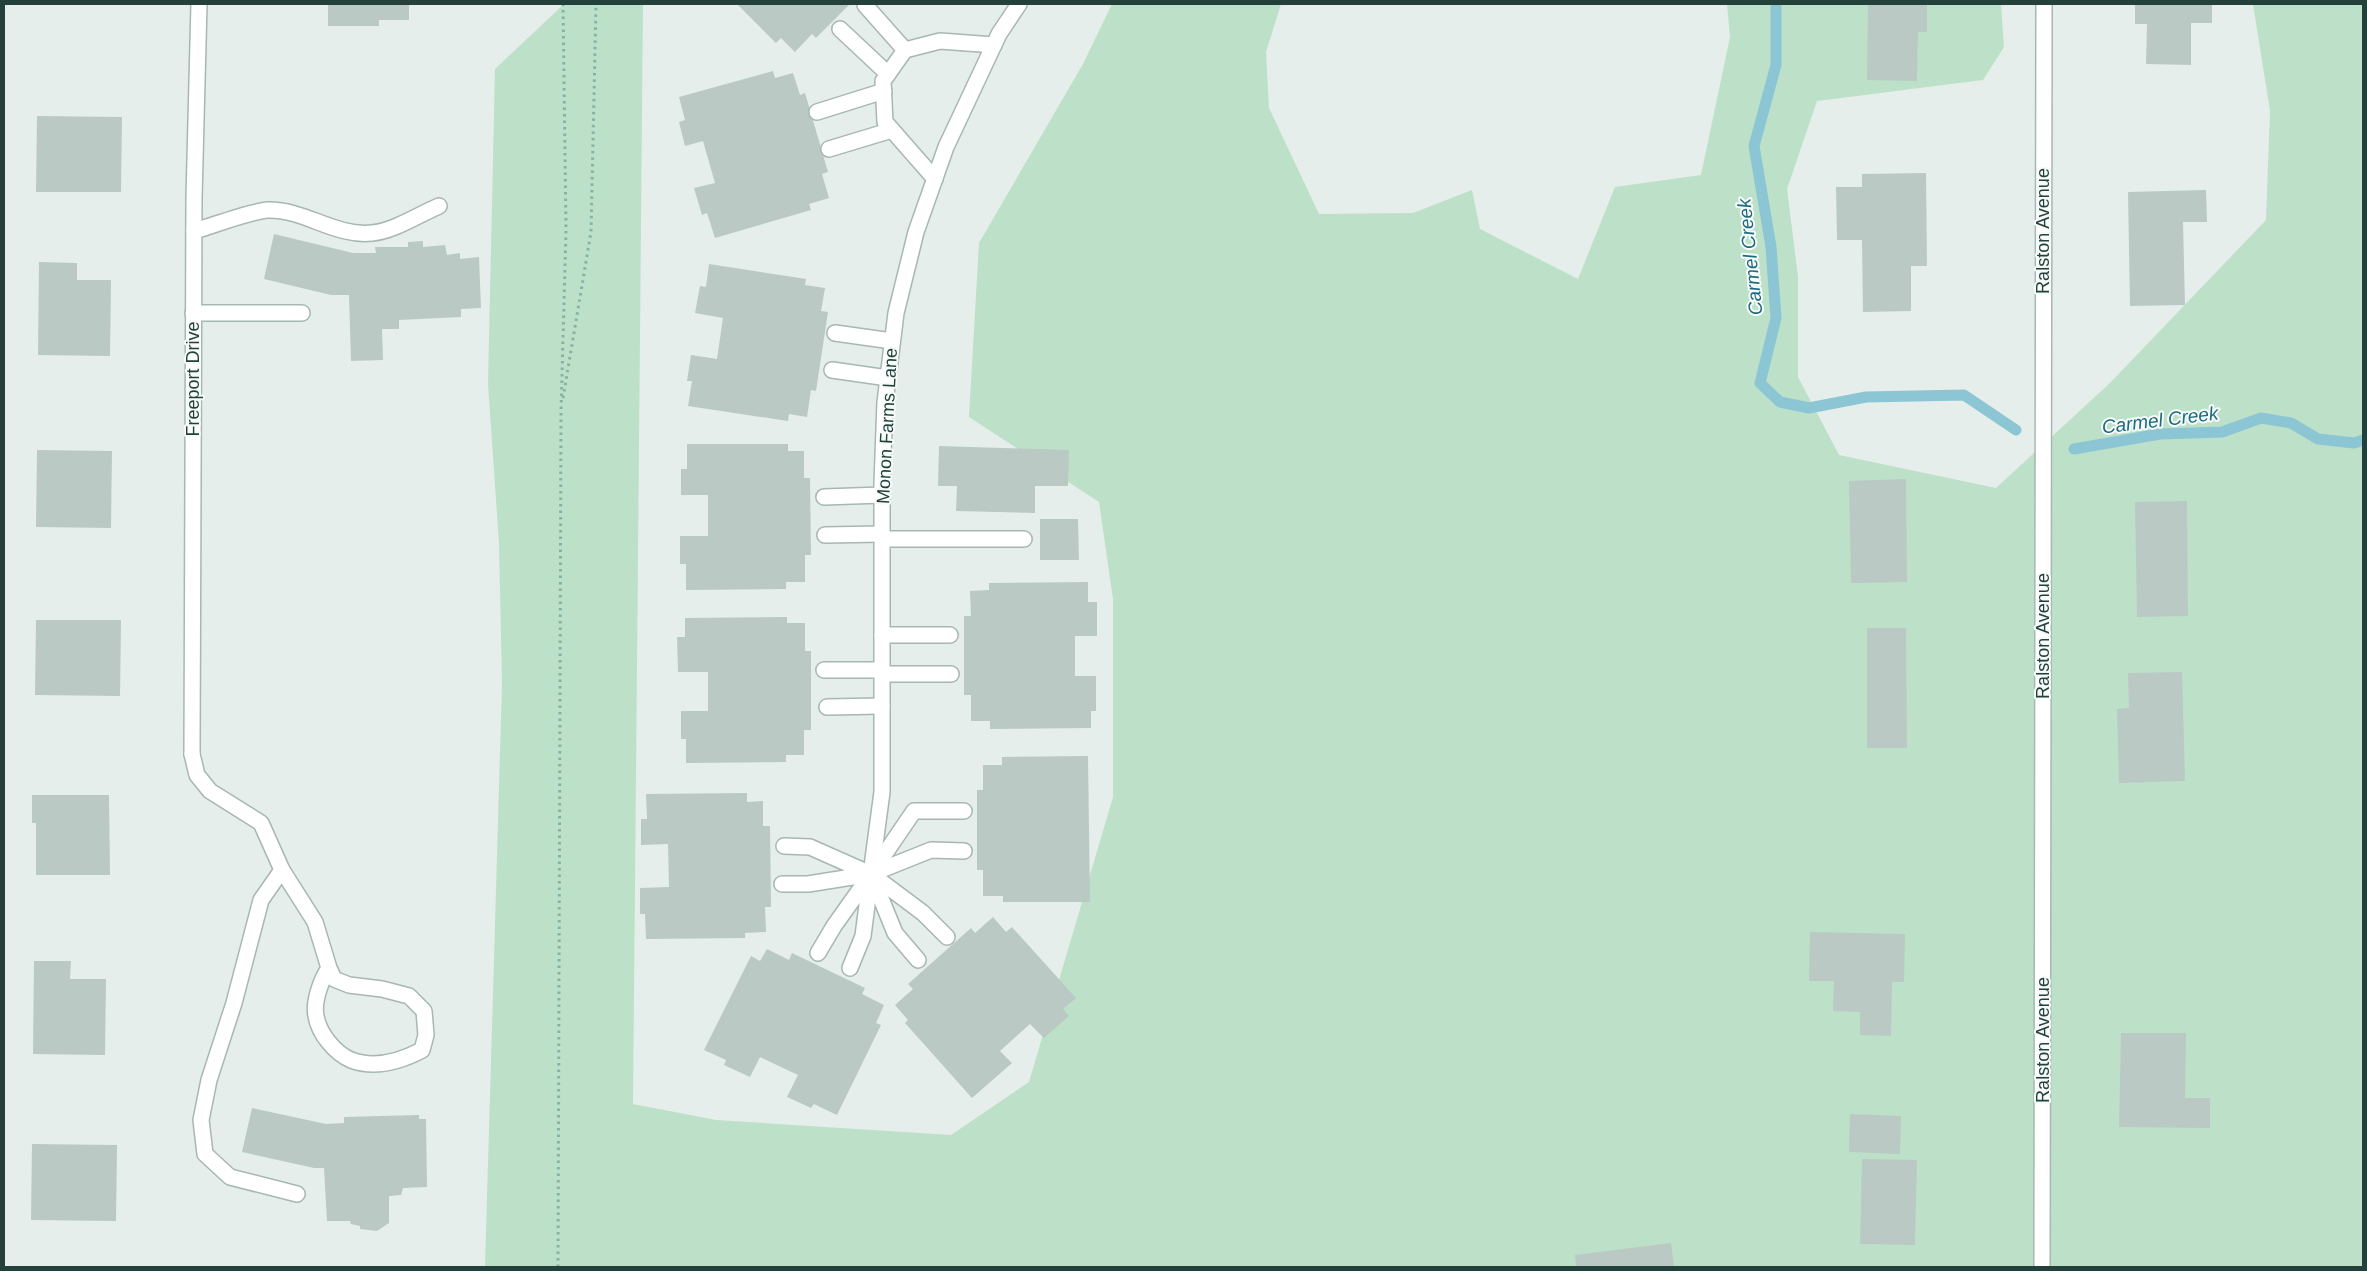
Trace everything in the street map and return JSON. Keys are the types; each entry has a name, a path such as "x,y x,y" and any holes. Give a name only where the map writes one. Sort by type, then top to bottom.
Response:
{"street":[{"name":"Freeport Drive","path":"199,4 194,231 192,754 197,775 210,791 261,823 282,870 316,922 327,976"},
{"name":"Monon Farms Lane","path":"850,968 863,936 882,792 882,495 888,378 896,313 914,241 946,147 994,45 1019,4"},
{"name":"Ralston Avenue","path":"2042,1267 2044,4"},
{"path":"865,5 906,50"},
{"path":"840,29 888,74"},
{"path":"935,179 885,122 883,81 906,50 940,41 994,45"},
{"path":"817,112 884,91"},
{"path":"830,149 892,130"},
{"path":"194,231 266,210 288,212 348,232 372,233 391,227 439,206"},
{"path":"194,313 302,313"},
{"path":"835,333 892,341"},
{"path":"832,370 888,378"},
{"path":"824,497 882,495"},
{"path":"825,535 1024,539"},
{"path":"882,635 950,635"},
{"path":"824,670 950,674"},
{"path":"826,707 882,706"},
{"path":"818,953 834,926 914,810 964,810"},
{"path":"784,846 810,847 871,874 923,913 947,937"},
{"path":"782,884 808,884 871,874 931,850 964,851"},
{"path":"282,870 261,900 234,1004 209,1080 201,1120 205,1154 230,1177 297,1194"},
{"path":"871,874 895,933 918,960"},
{"path":"327,976 349,985 382,989 409,996 424,1011 426,1035 422,1050 404,1060 376,1064 351,1060 328,1042 316,1016 327,976"}],"path":[{"path":"558,1267 561,411 566,230 563,4"},
{"path":"561,411 591,232 596,4"}],"green space":[{"path":"564,4 643,4 633,1104 716,1120 951,1135 1029,1082 1113,797 1113,599 1099,502 969,417 979,243 1083,64 1112,4 1281,4 1266,52 1269,108 1319,214 1413,213 1472,190 1480,229 1578,279 1615,187 1701,175 1730,37 1727,4 2001,4 2004,47 1983,80 1817,101 1787,189 1798,277 1798,377 1839,455 1996,488 2110,383 2266,220 2270,111 2253,4 2363,4 2363,1267 485,1267 502,684 499,543 488,384 495,69"}],"building":[{"path":"328,4 409,4 409,20 379,20 379,26 328,26"},
{"path":"737,4 850,4 816,38 812,34 795,52 781,38 776,43"},
{"path":"1868,4 1927,4 1927,32 1918,32 1917,81 1867,80"},
{"path":"2135,4 2212,4 2212,23 2191,23 2191,65 2146,64 2147,24 2135,24"},
{"path":"773,71 775,78 793,73 800,95 805,93 828,172 822,174 829,198 809,204 811,210 715,238 707,213 702,215 694,188 715,183 703,141 685,146 679,122 685,120 679,97"},
{"path":"37,116 122,117 121,192 36,192"},
{"path":"1926,173 1927,266 1911,266 1911,311 1863,312 1862,240 1837,240 1836,187 1862,187 1862,174"},
{"path":"2206,190 2207,222 2183,222 2185,305 2130,306 2128,192"},
{"path":"274,234 353,253 376,253 375,247 408,247 408,242 423,241 423,247 445,245 447,255 460,253 460,259 479,257 481,308 461,309 461,317 399,320 399,329 382,329 383,360 351,361 349,295 331,295 264,279"},
{"path":"39,262 77,263 77,280 111,280 110,356 38,355"},
{"path":"709,264 806,279 805,285 825,288 821,311 828,312 816,391 811,390 807,417 789,414 788,421 688,406 692,381 687,381 691,355 717,359 723,318 695,313 700,286 706,287"},
{"path":"687,444 788,444 788,451 804,451 804,478 810,478 811,555 805,555 805,582 786,582 786,589 686,590 686,564 680,564 680,536 708,536 708,495 681,495 681,469 687,469"},
{"path":"939,446 1069,450 1068,486 1035,486 1035,513 956,511 957,486 938,486"},
{"path":"37,450 112,451 111,528 36,527"},
{"path":"1906,479 1907,582 1851,583 1849,481"},
{"path":"2187,501 2188,616 2137,617 2135,502"},
{"path":"1040,519 1078,519 1079,560 1040,560"},
{"path":"1088,582 1088,602 1097,602 1097,636 1075,636 1075,676 1096,676 1096,711 1091,711 1091,728 990,729 990,721 971,721 971,695 964,695 964,616 971,616 970,591 989,590 989,583"},
{"path":"787,617 787,623 805,623 805,651 811,651 811,730 804,730 804,755 786,755 786,762 686,763 686,739 681,739 681,711 708,711 708,672 678,672 677,637 685,637 685,618"},
{"path":"36,620 121,620 120,696 35,695"},
{"path":"1867,628 1906,628 1907,748 1867,748"},
{"path":"2182,672 2185,781 2119,783 2117,709 2129,708 2128,673"},
{"path":"1088,756 1090,902 1003,902 1003,896 983,896 983,870 977,870 977,790 983,790 983,765 1002,765 1002,757"},
{"path":"747,793 747,802 763,801 763,826 770,826 771,907 765,907 766,932 745,933 745,938 646,939 645,914 640,914 640,888 669,887 668,844 641,845 641,819 647,819 646,794"},
{"path":"32,795 109,795 110,875 36,875 36,823 32,823"},
{"path":"993,917 1006,932 1012,927 1076,998 1063,1009 1069,1016 1044,1038 1030,1024 1000,1051 1012,1063 972,1098 905,1023 908,1020 895,1005 913,989 908,984 971,928 975,933"},
{"path":"1810,932 1905,934 1904,982 1892,982 1891,1036 1860,1035 1860,1012 1833,1011 1834,981 1809,981"},
{"path":"767,949 789,960 792,953 865,988 862,994 884,1005 876,1023 881,1025 837,1115 814,1104 811,1108 787,1097 798,1075 760,1057 750,1077 724,1065 726,1060 704,1050 751,956 760,961"},
{"path":"34,961 71,961 70,979 106,979 105,1055 33,1054"},
{"path":"2121,1033 2186,1033 2185,1098 2210,1098 2210,1128 2119,1127"},
{"path":"252,1108 326,1124 344,1123 344,1117 419,1115 419,1119 426,1119 427,1187 403,1188 401,1195 389,1196 389,1223 377,1231 360,1229 360,1226 351,1224 350,1221 327,1221 324,1168 314,1168 242,1152"},
{"path":"1850,1114 1901,1116 1900,1154 1849,1152"},
{"path":"32,1144 117,1145 116,1221 31,1220"},
{"path":"1862,1159 1917,1160 1915,1245 1860,1244"},
{"path":"1671,1243 1674,1267 1576,1267 1575,1255"}],"waterway":[{"name":"Carmel Creek","path":"1776,4 1776,65 1754,146 1771,247 1776,318 1760,383 1780,402 1809,408 1866,397 1964,395 2016,430"},
{"name":"Carmel Creek","path":"2074,449 2160,434 2222,432 2261,418 2291,423 2318,439 2354,443 2363,440"}]}
